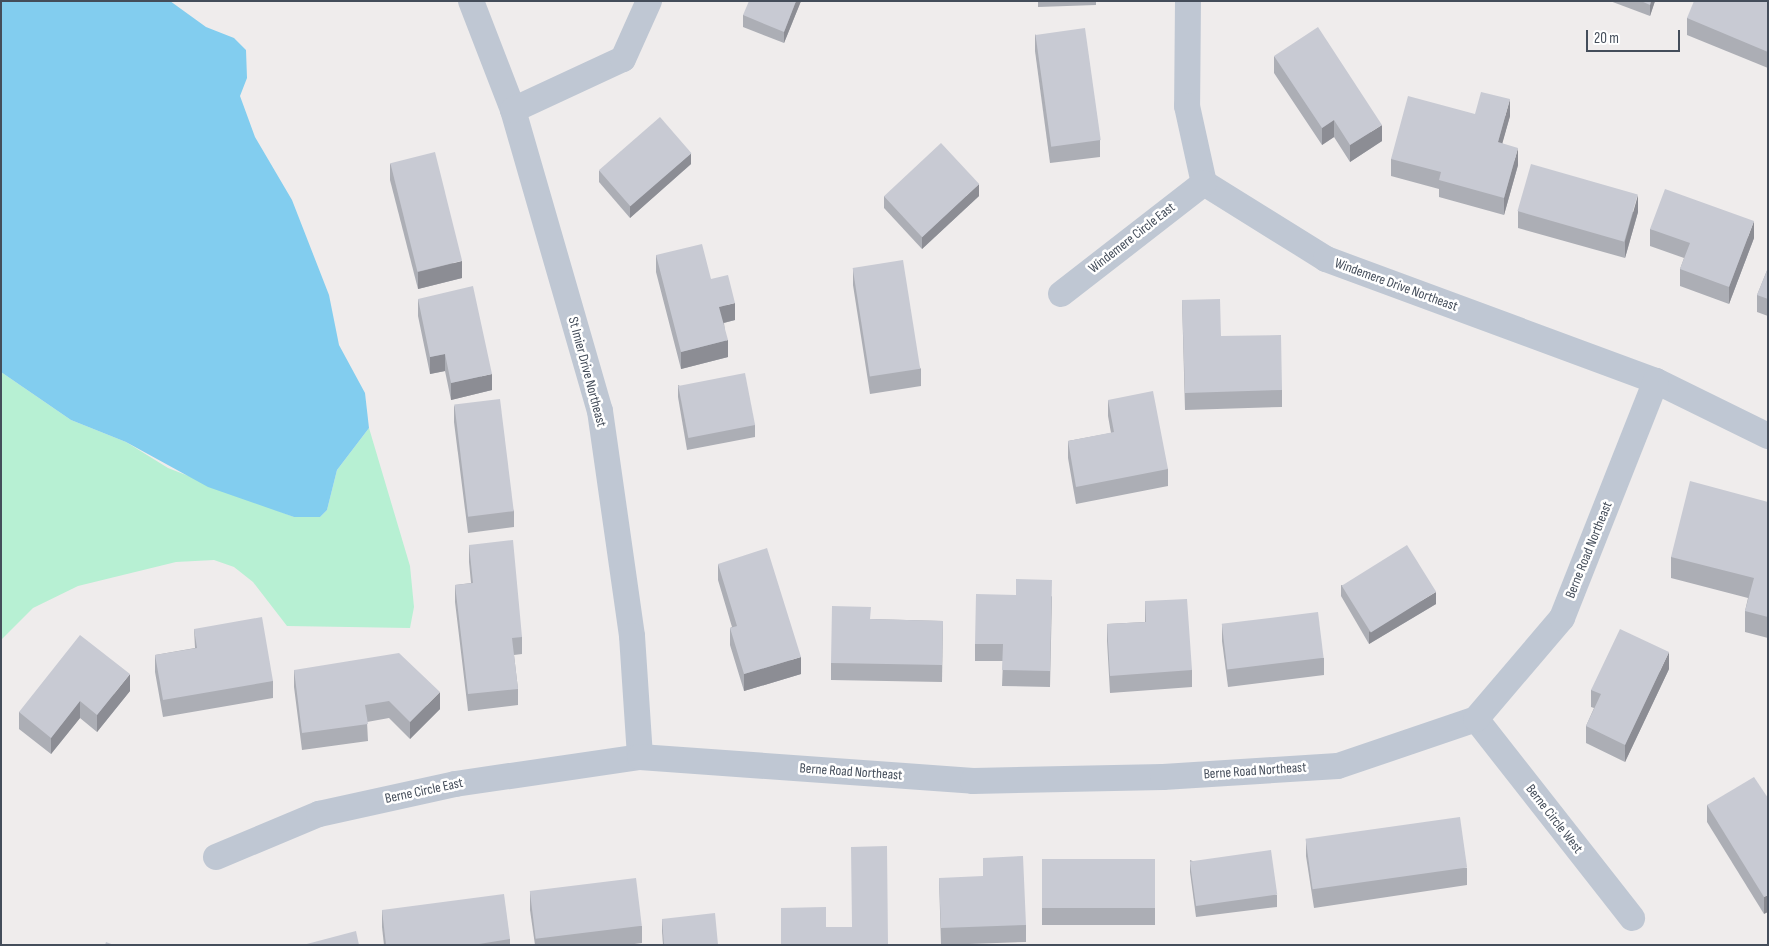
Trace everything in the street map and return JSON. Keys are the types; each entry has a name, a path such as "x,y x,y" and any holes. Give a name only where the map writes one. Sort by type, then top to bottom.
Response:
{"street":[{"name":"St Imier Drive Northeast","path":"470,1 513,110 600,411 632,636 640,757"},
{"path":"513,110 622,59 649,1"},
{"path":"1188,1 1187,106 1204,183"},
{"name":"Windemere Circle East","path":"1061,294 1204,183"},
{"name":"Windemere Drive Northeast","path":"1204,183 1326,259 1656,382 1768,436"},
{"name":"Berne Road Northeast","path":"640,757 974,780 1162,777 1338,766 1476,720 1562,618 1656,382"},
{"name":"Berne Circle West","path":"1476,720 1632,918"},
{"name":"Berne Circle East","path":"216,857 319,814 455,784 640,757"}],"green space":[{"path":"1,372 71,420 126,442 168,468 294,517 320,517 327,510 337,470 369,428 410,566 414,607 410,628 287,626 253,582 234,567 214,560 176,562 78,586 33,608 1,640"}],"water":[{"path":"1,1 170,1 206,27 234,38 246,50 247,78 240,96 255,137 292,200 329,295 339,345 365,393 369,428 337,470 327,510 320,517 294,517 208,487 126,442 71,420 1,372"}],"building":[{"path":"749,1 796,1 784,32 743,15"},
{"path":"1641,1 1651,1 1650,5"},
{"path":"1694,1 1768,1 1768,52 1687,18"},
{"path":"1318,27 1382,125 1350,145 1334,120 1322,128 1274,56"},
{"path":"1085,28 1101,140 1051,147 1035,35"},
{"path":"1481,92 1510,99 1498,142 1518,148 1504,198 1439,180 1441,172 1391,159 1408,96 1475,114"},
{"path":"660,117 691,153 630,206 599,170"},
{"path":"941,143 979,184 922,237 884,196"},
{"path":"435,152 462,261 417,272 390,163"},
{"path":"1531,164 1638,195 1624,242 1517,211"},
{"path":"1665,189 1754,221 1729,287 1680,269 1690,243 1650,229"},
{"path":"702,244 711,279 728,275 735,303 719,307 728,340 681,352 656,255"},
{"path":"903,260 920,369 870,377 853,268"},
{"path":"1768,268 1768,299 1757,295"},
{"path":"473,286 492,374 451,383 445,354 430,357 418,299"},
{"path":"1220,299 1221,336 1281,335 1282,390 1185,393 1182,300"},
{"path":"745,373 755,425 688,438 678,386"},
{"path":"1153,391 1168,469 1076,487 1068,441 1114,432 1108,400"},
{"path":"500,399 514,511 468,517 454,405"},
{"path":"1690,481 1768,502 1768,617 1745,611 1754,578 1671,557"},
{"path":"513,540 522,637 512,638 518,689 468,694 455,585 473,583 469,545"},
{"path":"1407,545 1436,592 1371,632 1342,586"},
{"path":"767,548 801,657 744,674 730,628 737,626 718,564"},
{"path":"1016,579 1052,580 1050,671 1002,670 1003,644 975,644 976,594 1016,595"},
{"path":"1187,599 1192,670 1110,676 1107,624 1146,622 1145,601"},
{"path":"832,606 871,607 870,619 943,621 942,665 831,663"},
{"path":"1318,612 1324,658 1227,669 1222,624"},
{"path":"262,617 273,681 163,700 155,655 197,648 194,629"},
{"path":"1620,629 1669,652 1625,745 1586,726 1601,694 1591,690"},
{"path":"80,635 130,674 97,715 80,701 51,738 19,712"},
{"path":"399,653 440,692 410,722 389,701 365,705 368,724 302,733 294,670"},
{"path":"1754,777 1768,798 1768,895 1764,897 1707,805"},
{"path":"1460,817 1467,868 1313,889 1306,839"},
{"path":"887,846 888,945 781,945 781,908 826,907 826,927 852,927 851,847"},
{"path":"1271,850 1277,895 1196,906 1190,861"},
{"path":"1023,856 1026,925 941,928 939,878 983,876 983,858"},
{"path":"1042,859 1155,859 1155,908 1042,908"},
{"path":"636,878 642,926 536,939 530,891"},
{"path":"504,894 510,939 473,945 386,945 382,910"},
{"path":"715,913 718,945 664,945 662,919"},
{"path":"356,931 359,945 303,945"}]}
